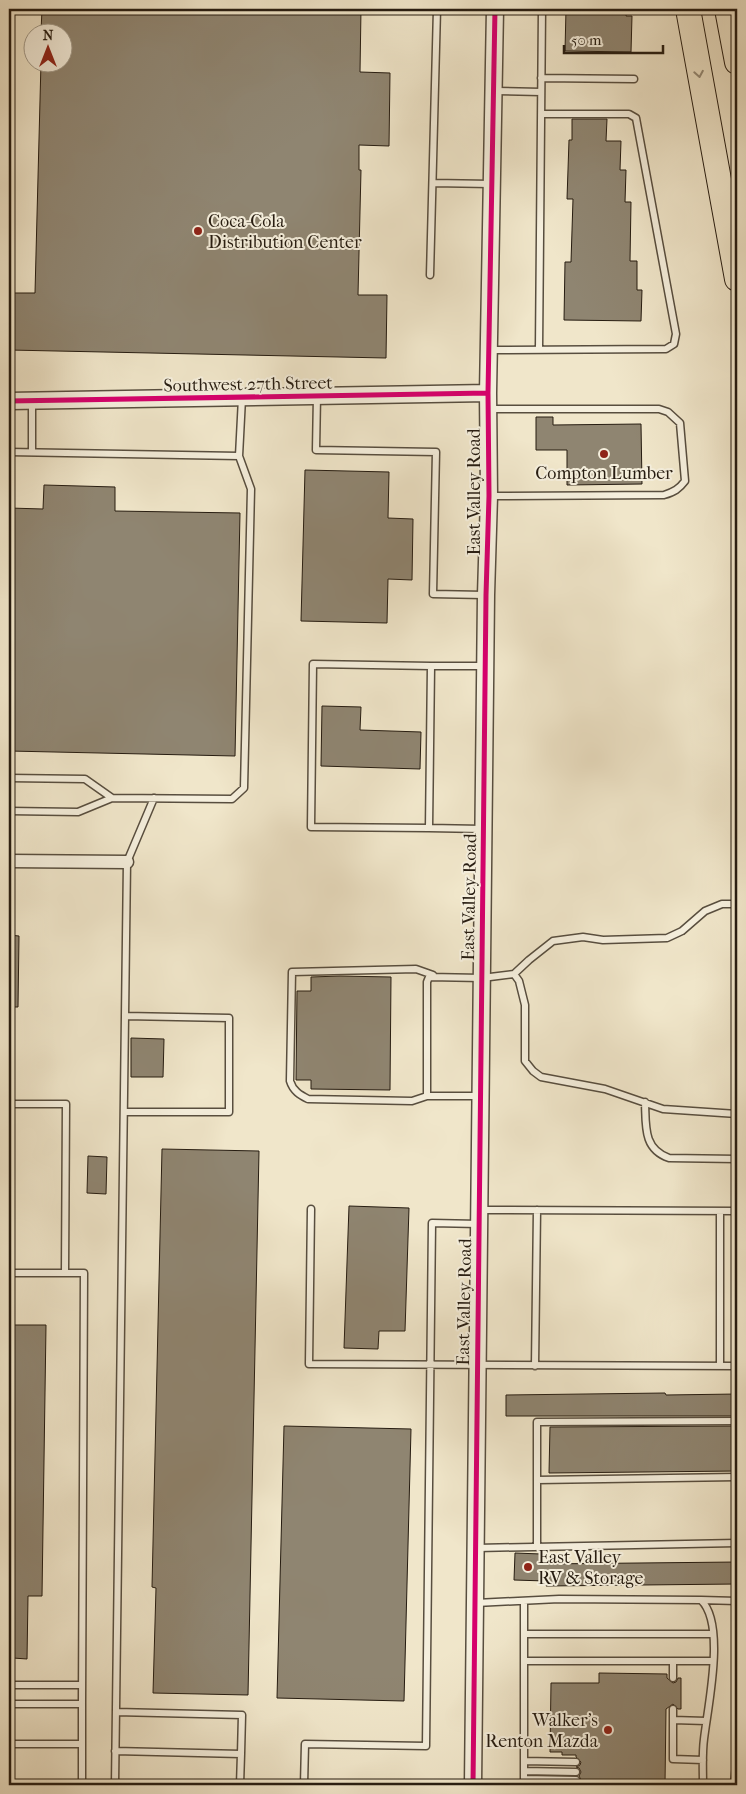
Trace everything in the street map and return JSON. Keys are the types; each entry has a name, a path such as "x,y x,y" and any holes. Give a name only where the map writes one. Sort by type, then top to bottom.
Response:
{"highway":[{"path":"688,9 737,279"},
{"path":"727,9 737,62"}],"street":[{"name":"East Valley Road","path":"473,1785 485,666 489,496 488,401 495,9"},
{"name":"Southwest 27th Street","path":"9,402 317,396 488,401"},
{"path":"9,861 127,862"}],"lane":[{"path":"430,275 437,9"},
{"path":"539,349 542,9"},
{"path":"542,78 634,78"},
{"path":"494,91 541,92"},
{"path":"489,350 666,349 674,344 676,334 636,118 629,114 541,114"},
{"path":"433,183 492,184"},
{"path":"317,396 316,450 436,452 433,594 486,595"},
{"path":"9,811 78,812 112,798 232,799 244,788 251,489 240,456 242,398"},
{"path":"32,401 32,452"},
{"path":"488,401 658,409 668,412 680,423 685,481 674,492 664,495 489,496"},
{"path":"9,452 240,456"},
{"path":"483,829 311,827 311,769 313,664 485,666"},
{"path":"429,828 431,666"},
{"path":"9,778 85,779 112,798"},
{"path":"114,1785 127,862 154,798"},
{"path":"480,1096 427,1096 412,1101 308,1099 297,1092 290,1082 292,972 416,969 433,975 455,978 482,978 514,974 553,942 583,937 603,940 667,938 682,931 705,911 722,904 737,904"},
{"path":"514,974 519,981 526,1004 526,1061 533,1071 541,1077 605,1088 664,1109 737,1114"},
{"path":"427,1096 427,982 429,976 433,975"},
{"path":"124,1112 229,1112 229,1018 125,1016"},
{"path":"645,1102 646,1128 651,1146 658,1154 669,1158 737,1159"},
{"path":"9,1104 66,1104 65,1273"},
{"path":"311,1209 309,1364 737,1366"},
{"path":"536,1366 537,1210"},
{"path":"304,1785 305,1744 426,1746 432,1223 537,1210 737,1211"},
{"path":"720,1211 720,1366"},
{"path":"9,1273 84,1273 82,1785"},
{"path":"537,1547 537,1422 737,1421"},
{"path":"537,1480 737,1477"},
{"path":"476,1548 737,1543"},
{"path":"475,1603 559,1599 737,1601"},
{"path":"701,1600 712,1616 715,1648 706,1721 703,1785"},
{"path":"524,1602 524,1782 576,1780"},
{"path":"524,1634 713,1634"},
{"path":"524,1661 713,1661"},
{"path":"673,1661 673,1678"},
{"path":"9,1685 82,1685"},
{"path":"9,1704 82,1704"},
{"path":"673,1708 673,1759 703,1760"},
{"path":"116,1712 242,1715 240,1785"},
{"path":"673,1720 706,1721"},
{"path":"9,1744 82,1744"},
{"path":"115,1751 241,1754"},
{"path":"734,1785 737,1755"},
{"path":"524,1761 576,1762"},
{"path":"524,1771 576,1772"}],"building":[{"name":"Coca-Cola Distribution Center","path":"42,9 361,9 360,72 390,73 389,146 359,145 359,170 361,170 358,295 387,295 386,358 9,350 9,293 35,293 41,72 72,72 72,22 41,22"},
{"path":"566,9 627,9 626,16 632,16 631,52 565,51"},
{"path":"572,119 607,119 606,141 621,141 620,170 626,170 625,202 631,202 630,261 637,261 637,290 642,290 641,321 564,320 565,262 571,262 573,199 567,199 569,140 572,140"},
{"name":"Compton Lumber","path":"536,417 553,417 553,425 641,424 642,484 567,485 567,450 536,450"},
{"path":"305,470 389,472 388,518 413,519 412,580 388,579 387,623 301,621"},
{"path":"44,485 115,487 115,511 240,513 235,756 9,751 9,508 43,509"},
{"path":"322,706 361,707 360,730 421,732 420,769 321,766"},
{"path":"9,935 19,936 18,1007 9,1007"},
{"path":"311,977 391,977 390,1090 311,1089 311,1080 296,1080 297,991 311,991"},
{"path":"131,1038 164,1039 163,1077 131,1077"},
{"path":"162,1149 259,1151 248,1695 153,1693 156,1588 152,1587"},
{"path":"88,1156 107,1157 106,1194 87,1193"},
{"path":"349,1206 409,1208 405,1331 379,1331 378,1349 344,1348"},
{"path":"9,1325 46,1325 42,1596 28,1596 27,1659 13,1658 12,1655 9,1655"},
{"path":"665,1393 666,1395 737,1394 737,1416 506,1416 506,1395"},
{"path":"284,1426 411,1429 404,1701 277,1698"},
{"path":"737,1426 737,1471 549,1473 550,1427"},
{"path":"515,1553 541,1554 541,1564 737,1562 737,1584 546,1586 546,1581 514,1580"},
{"name":"Walker's Renton Mazda","path":"599,1673 667,1674 667,1678 673,1683 678,1678 681,1678 681,1709 678,1709 673,1704 666,1709 665,1785 579,1784 581,1772 576,1767 581,1762 576,1755 562,1755 562,1752 550,1752 551,1683 599,1683"}],"cycle path":[{"path":"473,1785 486,595 489,496 488,393 495,9"},
{"path":"9,401 488,393"}],"place":[{"name":"Coca-Cola Distribution Center","path":"198,231"},
{"name":"Compton Lumber","path":"604,454"},
{"name":"East Valley RV & Storage","path":"528,1567"},
{"name":"Walker's Renton Mazda","path":"608,1730"}]}
